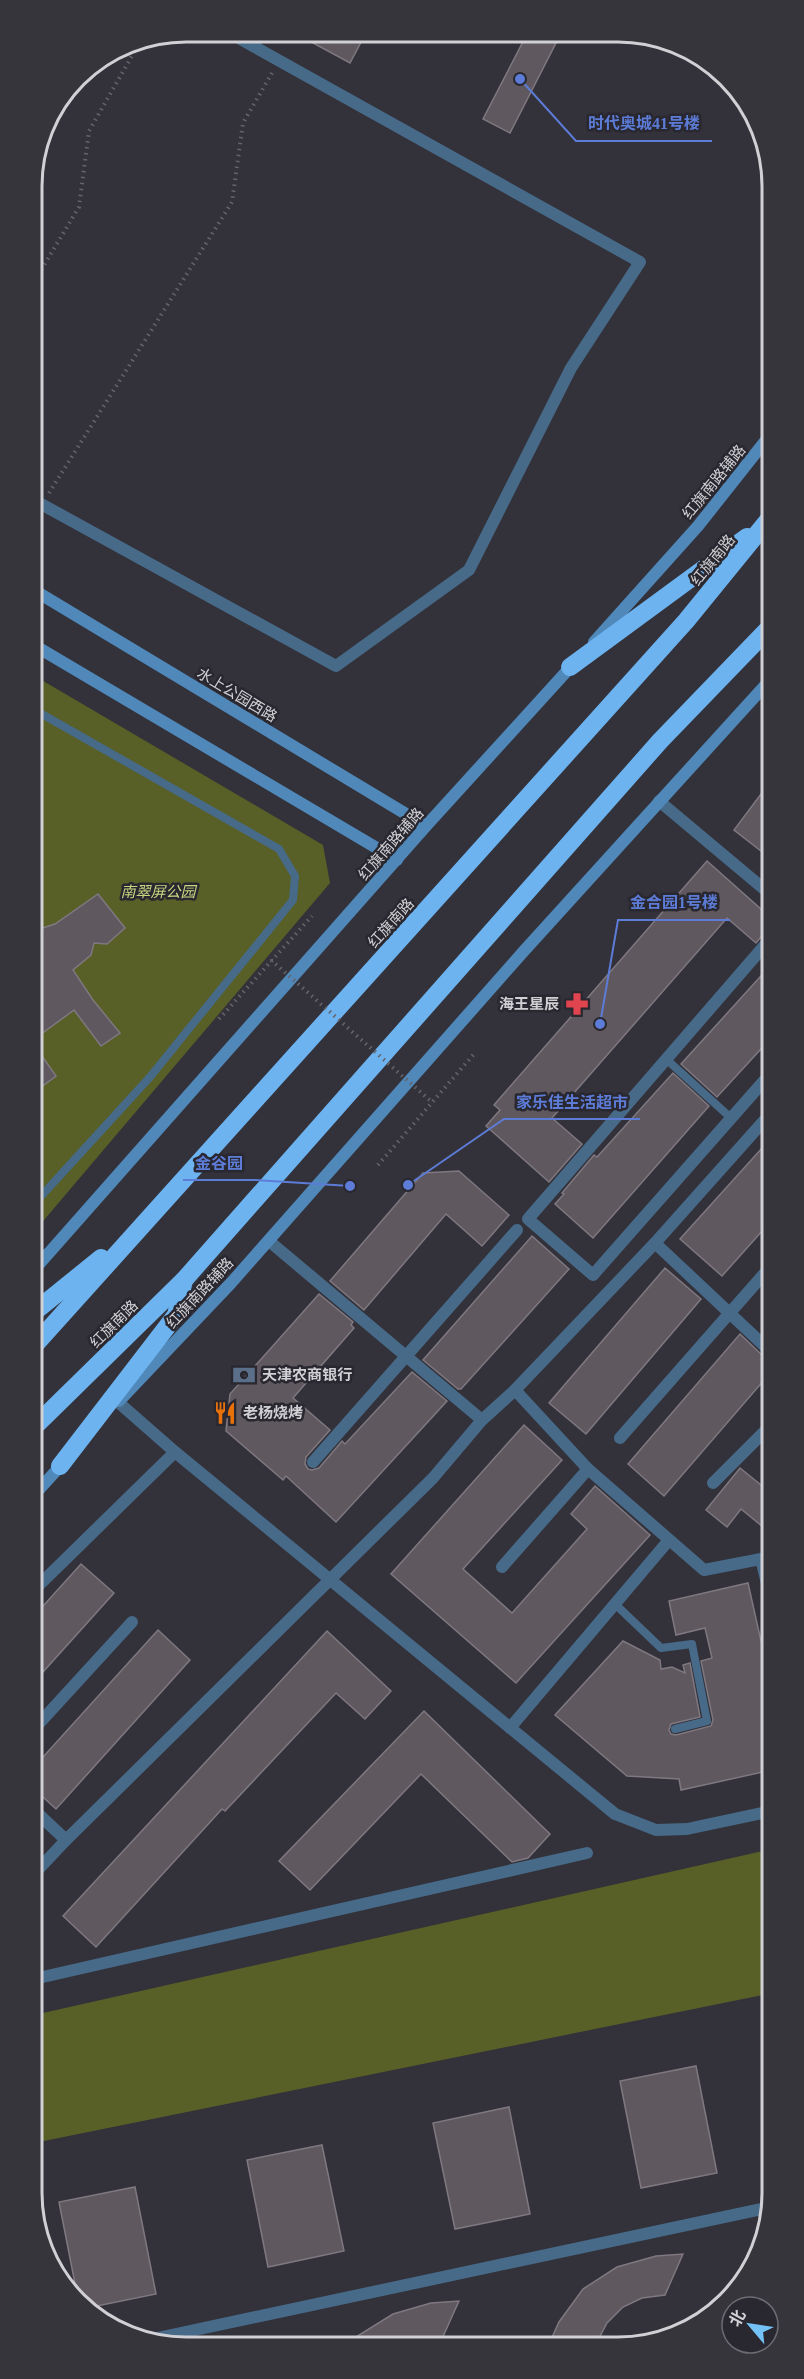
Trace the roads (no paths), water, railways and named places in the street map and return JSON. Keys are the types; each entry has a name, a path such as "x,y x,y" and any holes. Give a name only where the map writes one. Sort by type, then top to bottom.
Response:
{"highway":[{"path":"570,667 762,525"},
{"name":"红旗南路","path":"42,1337 679,630 762,529"},
{"name":"红旗南路","path":"42,1419 184,1280 652,750 762,635"},
{"path":"42,1306 142,1225"},
{"path":"60,1466 176,1315 184,1280"}],"main road":[{"name":"红旗南路辅路","path":"42,1261 426,826 699,526 762,445"},
{"name":"水上公园西路","path":"42,595 426,826"},
{"path":"42,650 398,860"},
{"name":"红旗南路辅路","path":"42,1487 118,1402 231,1283 659,801 762,689"}],"street":[{"path":"42,504 336,666 469,570 572,368 640,262 247,42"},
{"path":"254,46 256,42"},
{"path":"659,801 762,887"},
{"path":"762,948 528,1219 593,1275 762,1083"},
{"path":"42,1866 432,1478 482,1420 515,1390 654,1243 762,1123"},
{"path":"313,1462 517,1230"},
{"path":"268,1240 482,1420"},
{"path":"654,1243 762,1343"},
{"path":"620,1438 762,1276"},
{"path":"515,1390 588,1469 704,1570 762,1559"},
{"path":"118,1402 175,1452 615,1814 656,1830 687,1829 762,1813"},
{"path":"713,1483 762,1434"},
{"path":"42,1582 175,1452"},
{"path":"502,1567 588,1469"},
{"path":"510,1728 669,1540"},
{"path":"42,1720 132,1622"},
{"path":"42,1818 66,1840"},
{"path":"42,1977 587,1853"},
{"path":"167,2336 761,2209"}],"lane":[{"path":"42,714 279,849 295,876 293,900 150,1077 42,1195"},
{"path":"666,1059 731,1118"},
{"path":"42,1253 46,1256"},
{"path":"615,1604 662,1648 692,1644 707,1721 675,1729"}],"place":[{"name":"时代奥城41号楼","path":"520,79"},
{"name":"海王星辰","path":"577,1004"},
{"name":"金合园1号楼","path":"600,1024"},
{"name":"家乐佳生活超市","path":"408,1185"},
{"name":"金谷园","path":"350,1186"},
{"name":"天津农商银行","path":"244,1375"},
{"name":"老杨烧烤","path":"225,1413"}],"park label":[{"name":"南翠屏公园","path":"158,892"}]}
